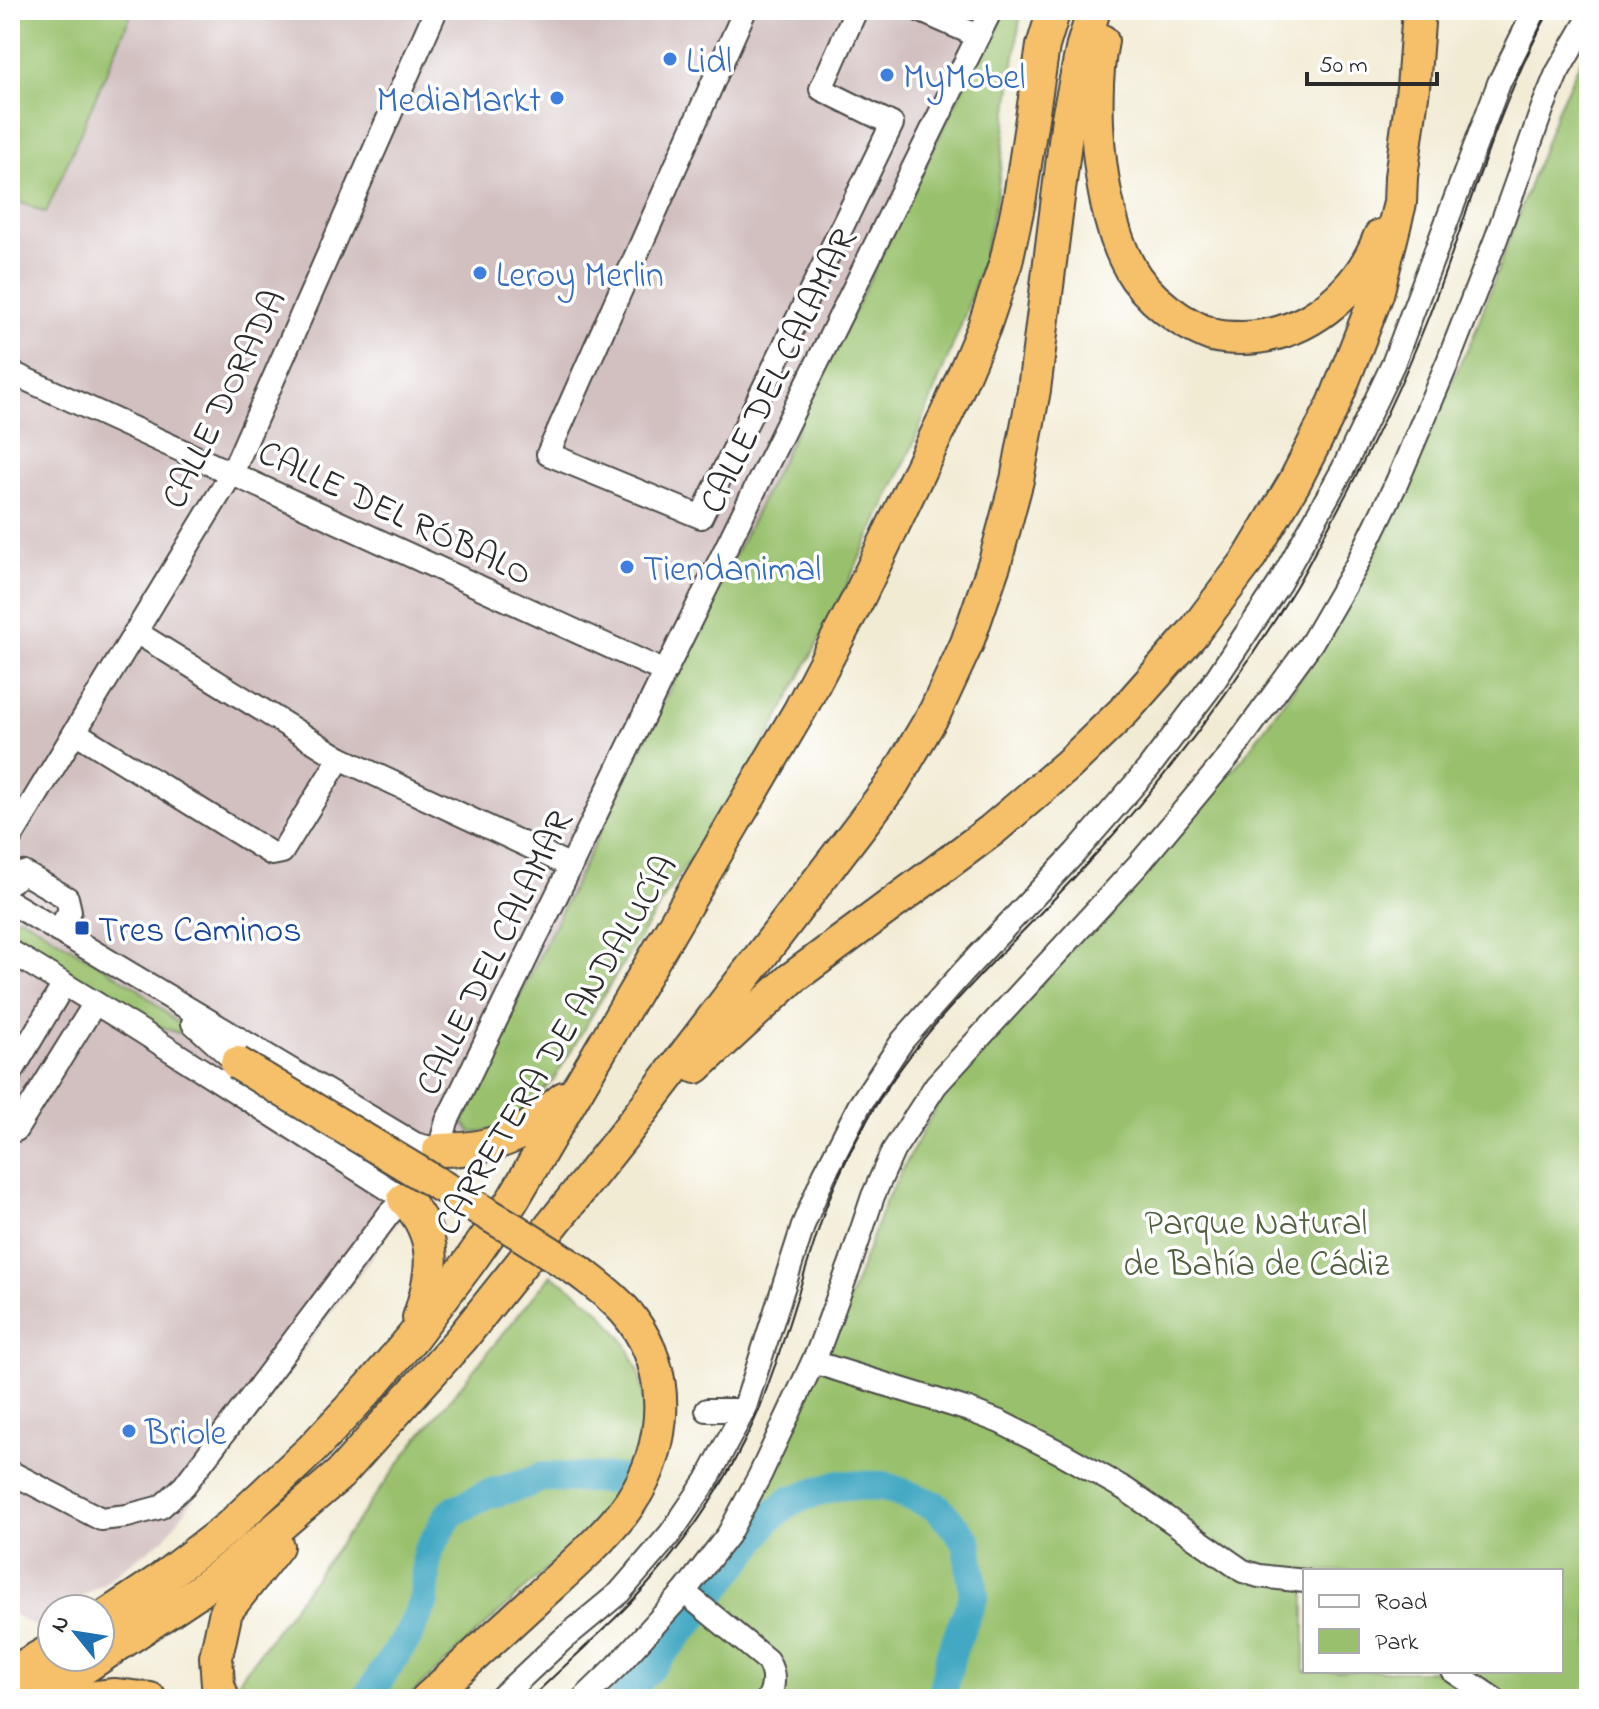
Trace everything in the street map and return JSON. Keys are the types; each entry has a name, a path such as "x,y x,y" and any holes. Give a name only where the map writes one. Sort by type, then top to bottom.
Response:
{"highway":[{"path":"949,409 972,322 993,260 1007,196 1031,10"},
{"path":"949,409 984,327 1006,262 1020,197 1043,46 1054,10"},
{"path":"27,1699 82,1669 199,1591 340,1474 462,1338 626,1132 893,783 935,712 967,643 995,562 1017,480 1034,390 1068,118 1083,45 1094,10"},
{"path":"1109,10 1100,53 1097,98 1100,151 1109,212 1121,252 1152,299 1194,327 1214,335 1256,338 1282,333 1307,323 1333,304 1354,283 1373,253 1403,168"},
{"path":"626,1132 791,979 992,830 1068,765 1125,710 1193,633 1248,560 1294,483 1334,404 1377,294 1400,203 1419,10"},
{"name":"CARRETERA DE ANDALUCÍA","path":"116,1609 229,1527 312,1449 412,1338 512,1201 800,710 857,601 949,409"},
{"path":"237,1063 580,1272 613,1298 635,1324 655,1368 660,1413 658,1442 640,1488 622,1514 592,1547 427,1699"},
{"path":"439,1150 483,1147 506,1139 525,1130 581,1083"},
{"path":"404,1199 417,1212 430,1241 432,1263 428,1290 412,1338"},
{"path":"223,1699 218,1684 216,1657 226,1611 320,1492"},
{"path":"10,1674 36,1659"},
{"path":"80,1699 114,1695 150,1699"}],"street":[{"name":"CALLE DORADA","path":"10,839 232,473 436,10"},
{"path":"745,10 548,454 701,517 892,124 821,89 856,10"},
{"path":"919,10 978,36"},
{"name":"CALLE DEL CALAMAR","path":"439,1150 447,1121 991,10"},
{"path":"499,1699 562,1640 620,1592 684,1516 707,1480 744,1410 804,1223 824,1175 859,1106 903,1040 1148,769 1246,635 1313,525 1393,364 1499,83 1535,10"},
{"path":"583,1699 684,1592 728,1535 813,1362 873,1196 893,1151 936,1085 1138,865 1229,756 1312,642 1356,566 1397,482 1496,239 1548,96 1571,47 1589,18"},
{"path":"875,160 909,177"},
{"name":"CALLE DEL RÓBALO","path":"10,372 665,672"},
{"path":"771,373 805,389"},
{"path":"136,632 340,758 571,866"},
{"path":"75,732 272,854 282,852 340,758"},
{"path":"10,882 24,873 67,898 70,911 58,931"},
{"path":"10,902 415,1144 439,1150"},
{"path":"10,951 404,1199 389,1214 184,1486 161,1507 101,1519 10,1472"},
{"path":"10,1075 64,984"},
{"path":"157,991 237,1063"},
{"path":"10,1126 16,1130 95,1003"},
{"path":"136,1028 237,1063"},
{"path":"813,1362 1000,1422 1125,1489 1243,1571 1303,1581"},
{"path":"707,1410 744,1410"},
{"path":"684,1592 767,1660 774,1678 768,1699"},
{"path":"1456,1673 1494,1699"}],"shaded area":[{"path":"133,10 1001,10 473,1133 411,1225 404,1220 397,1222 165,1538 88,1593 36,1593 35,1626 10,1613 10,198 47,213"}],"green space":[{"path":"10,10 133,10 46,213 10,198"},
{"path":"1001,10 1021,10 997,194 983,259 963,320 910,452 834,612 757,759 734,798 675,881 555,1078 521,1115 502,1127 473,1133 465,1125 463,1113"},
{"name":"Parque Natural de Bahía de Cádiz","path":"1589,43 1589,1699 596,1699 747,1525 845,1311 886,1200 945,1090 1243,758 1323,647 1473,337 1556,113"},
{"path":"21,917 137,988 182,1027 178,1033 143,1020 10,942 10,919"},
{"path":"551,1275 601,1312 626,1343 640,1374 645,1413 636,1466 615,1500 582,1536 406,1699 235,1699 233,1688 418,1438"}],"waterway":[{"path":"366,1699 408,1636 424,1601 427,1553 450,1513 488,1494 542,1477 624,1479"},
{"path":"622,1699 695,1616 766,1521 790,1501 839,1485 884,1486 936,1506 967,1541 974,1596 951,1653 941,1699"}],"tram line":[{"path":"530,1699 650,1582 692,1528 740,1451 761,1404 838,1177 873,1110 895,1076 945,1014 1113,836 1169,768 1222,698 1295,588 1356,475 1406,371 1514,85 1550,10"}],"place":[{"name":"Lidl","path":"670,59"},
{"name":"MyMobel","path":"887,75"},
{"name":"MediaMarkt","path":"557,98"},
{"name":"Leroy Merlin","path":"480,273"},
{"name":"Tiendanimal","path":"627,567"},
{"name":"Tres Caminos","path":"82,928"},
{"name":"Briole","path":"129,1431"}]}
